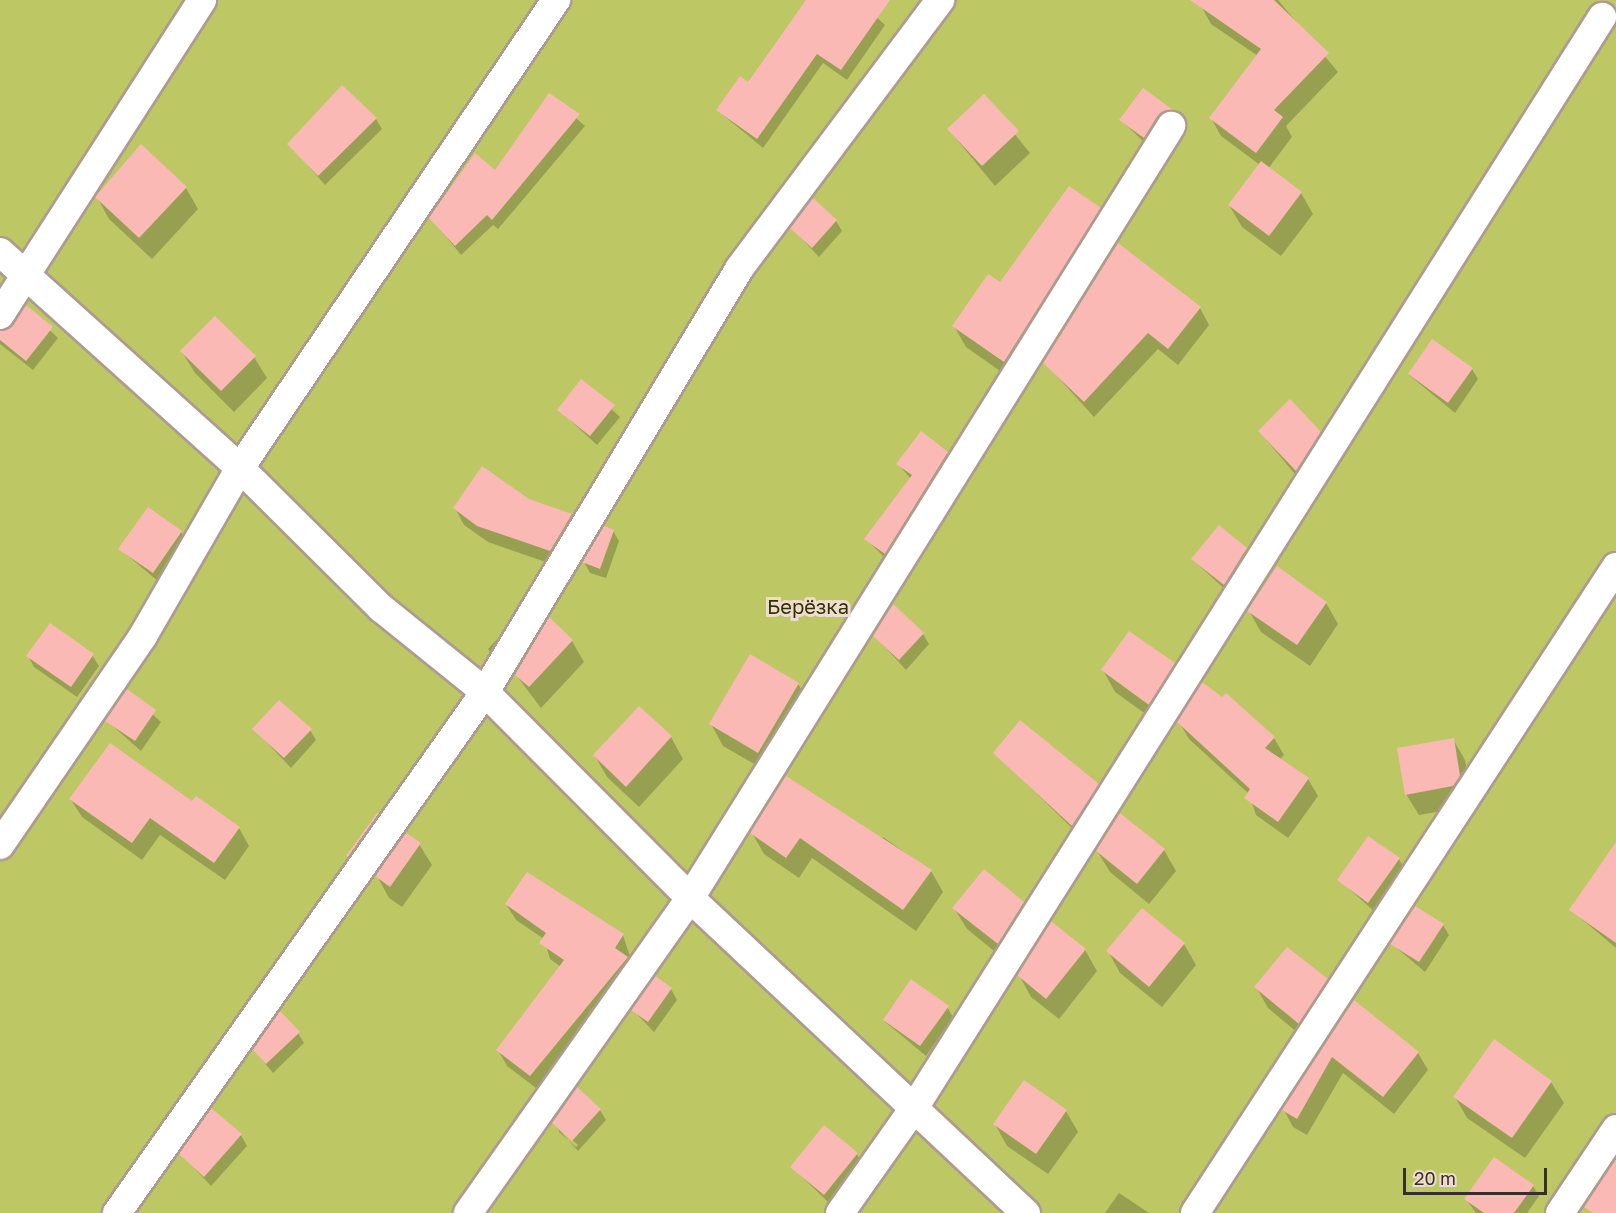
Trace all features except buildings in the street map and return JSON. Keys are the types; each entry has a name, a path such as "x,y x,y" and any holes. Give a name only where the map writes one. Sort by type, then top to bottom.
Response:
{"lane":[{"path":"0,315 27,277 202,0"},
{"path":"0,845 143,636 240,468 556,0"},
{"path":"117,1213 485,692 739,269 940,0"},
{"path":"840,1213 914,1108 1602,17"},
{"path":"468,1213 690,898 1171,126"},
{"path":"0,252 240,468 381,608 485,692 690,898 1026,1213"},
{"path":"1195,1213 1616,567"},
{"path":"1560,1213 1616,1129"}],"green space":[{"name":"Берёзка","path":"0,0 1616,0 1616,1213 0,1213"}]}
